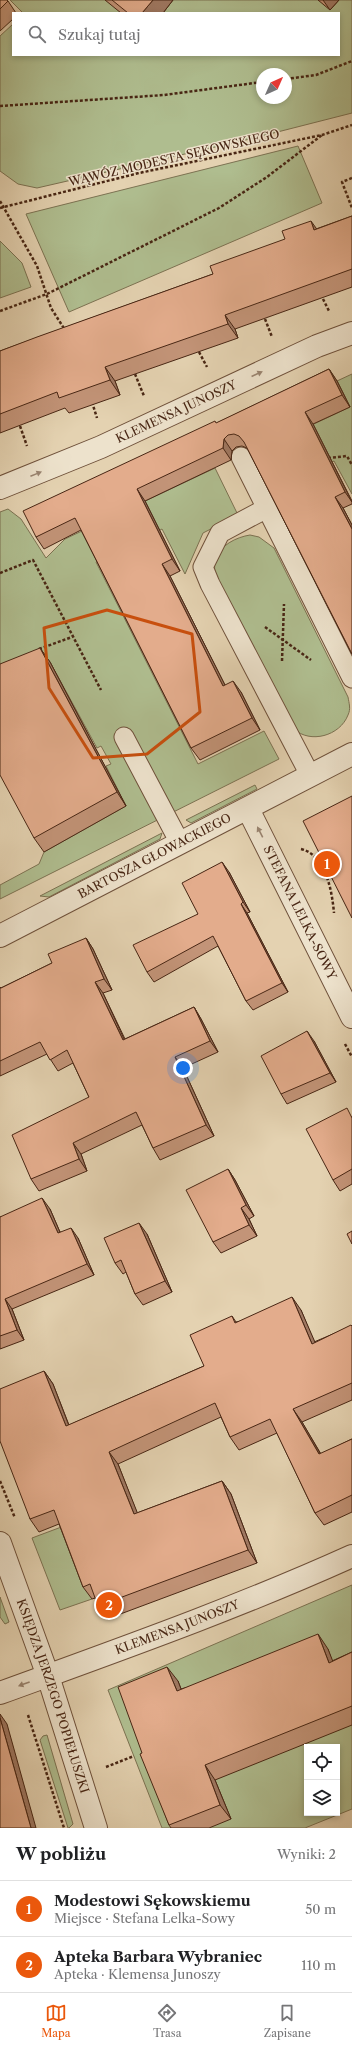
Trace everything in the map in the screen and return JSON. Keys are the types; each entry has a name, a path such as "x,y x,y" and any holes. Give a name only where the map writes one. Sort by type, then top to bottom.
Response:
{"street":[{"name":"KLEMENSA JUNOSZY","path":"0,488 101,447 318,346 352,333"},
{"name":"BARTOSZA GŁOWACKIEGO","path":"0,936 352,754"},
{"name":"STEFANA LELKA-SOWY","path":"248,808 352,1017"},
{"name":"KSIĘDZA JERZEGO POPIEŁUSZKI","path":"0,1543 48,1676 96,1828"},
{"name":"KLEMENSA JUNOSZY","path":"0,1693 282,1587 352,1556"}],"lane":[{"path":"241,457 352,678"},
{"path":"267,508 220,533 204,567 213,591 310,775"},
{"path":"124,737 180,843"}],"path":[{"path":"292,78 316,75 352,61"},
{"path":"0,106 164,95 256,83"},
{"name":"WĄWÓZ MODESTA SĘKOWSKIEGO","path":"0,208 139,173 322,135 352,125"},
{"path":"0,311 47,294 219,208 267,177 322,135"},
{"path":"352,178 342,182 352,208"},
{"path":"0,201 5,206 37,266 51,308 65,331"},
{"path":"323,299 331,315"},
{"path":"264,320 273,339"},
{"path":"135,374 145,398"},
{"path":"92,400 97,413"},
{"path":"20,426 28,448"},
{"path":"323,458 347,456 352,465"},
{"path":"0,573 33,560 101,690"},
{"path":"282,664 284,596"},
{"path":"258,622 314,662"},
{"path":"36,650 72,637"},
{"path":"299,848 308,851 321,866 326,875 332,891 334,913"},
{"path":"326,875 331,872"},
{"path":"102,1769 134,1756"}],"highlighted area":[{"path":"107,610 192,634 200,712 147,754 93,758 49,688 44,628"}],"green space":[{"path":"10,0 352,0 352,113 250,139 37,188 18,184 0,171 0,36 12,25 12,56 340,56 340,12 22,12"},
{"path":"298,146 322,203 69,312 26,214"},
{"path":"0,241 22,263 31,287 0,298"},
{"path":"352,374 352,494 334,461 283,486 263,448 350,407 337,381"},
{"path":"215,468 238,515 203,533 185,574 162,529 96,562 198,764 264,731 279,759 0,899 0,885 39,864 44,852 126,806 106,766 111,764 101,746 97,748 50,662 0,680 0,512 8,509 21,519 46,558 65,539"},
{"path":"250,535 259,537 274,548 348,697 350,708 349,713 344,722 332,733 316,737 301,734 294,729 215,577 215,561 220,550 234,540"},
{"path":"255,785 257,789 191,823 186,820"},
{"path":"162,833 160,839 49,897 40,896"},
{"path":"64,1526 92,1599 60,1610 32,1538"},
{"path":"352,1585 352,1809 340,1814 340,1744 304,1744 304,1816 335,1816 305,1828 162,1828 108,1690"},
{"path":"0,1597 9,1622 5,1624 0,1617"},
{"path":"47,1735 73,1824 69,1828 40,1740 43,1736"}],"building":[{"path":"0,0 8,1 0,9"},
{"path":"112,0 153,0 143,12 127,12"},
{"path":"352,216 352,269 225,315 228,324 105,367 110,380 59,398 57,392 0,414 0,351 213,274 210,266 285,239 282,231 311,221 314,230"},
{"path":"329,369 342,395 305,412 345,492 335,497 352,529 352,654 244,442 239,436 234,434 228,435 224,439 223,448 137,489 172,559 162,564 223,686 233,681 252,718 191,748 75,518 36,537 23,511 215,421 216,423"},
{"path":"40,648 117,792 34,838 0,775 0,664"},
{"path":"352,796 352,918 303,821"},
{"path":"222,862 243,902 241,904 282,983 246,1001 213,936 147,972 133,945 198,914 182,883"},
{"path":"86,938 104,979 95,982 123,1040 194,1007 210,1041 175,1057 206,1125 153,1148 136,1112 73,1143 79,1159 31,1179 12,1135 89,1097 67,1050 50,1060 40,1042 0,1061 0,988 52,963 48,954"},
{"path":"307,1031 330,1073 281,1094 261,1056"},
{"path":"347,1108 352,1118 352,1169 333,1180 306,1129"},
{"path":"228,1169 246,1205 241,1208 249,1225 213,1242 186,1190"},
{"path":"42,1198 58,1233 71,1228 87,1264 5,1299 17,1330 0,1336 0,1217"},
{"path":"139,1223 165,1281 135,1294 121,1260 115,1263 104,1238"},
{"path":"352,1231 352,1244 347,1234"},
{"path":"292,1297 312,1344 351,1325 352,1326 352,1383 293,1409 319,1454 352,1439 352,1495 315,1513 270,1419 230,1437 215,1403 109,1452 134,1514 222,1481 248,1550 98,1606 90,1584 83,1587 54,1510 30,1519 0,1441 0,1389 44,1371 66,1426 204,1366 190,1335 232,1316 235,1323"},
{"path":"318,1634 329,1663 352,1652 352,1706 205,1765 220,1805 169,1825 140,1754 142,1753 118,1687 167,1667 177,1691"},
{"path":"0,1718 31,1828 0,1828"}],"place":[{"name":"Modestowi Sękowskiemu","path":"327,864"},
{"name":"Apteka Barbara Wybraniec","path":"109,1605"}]}
